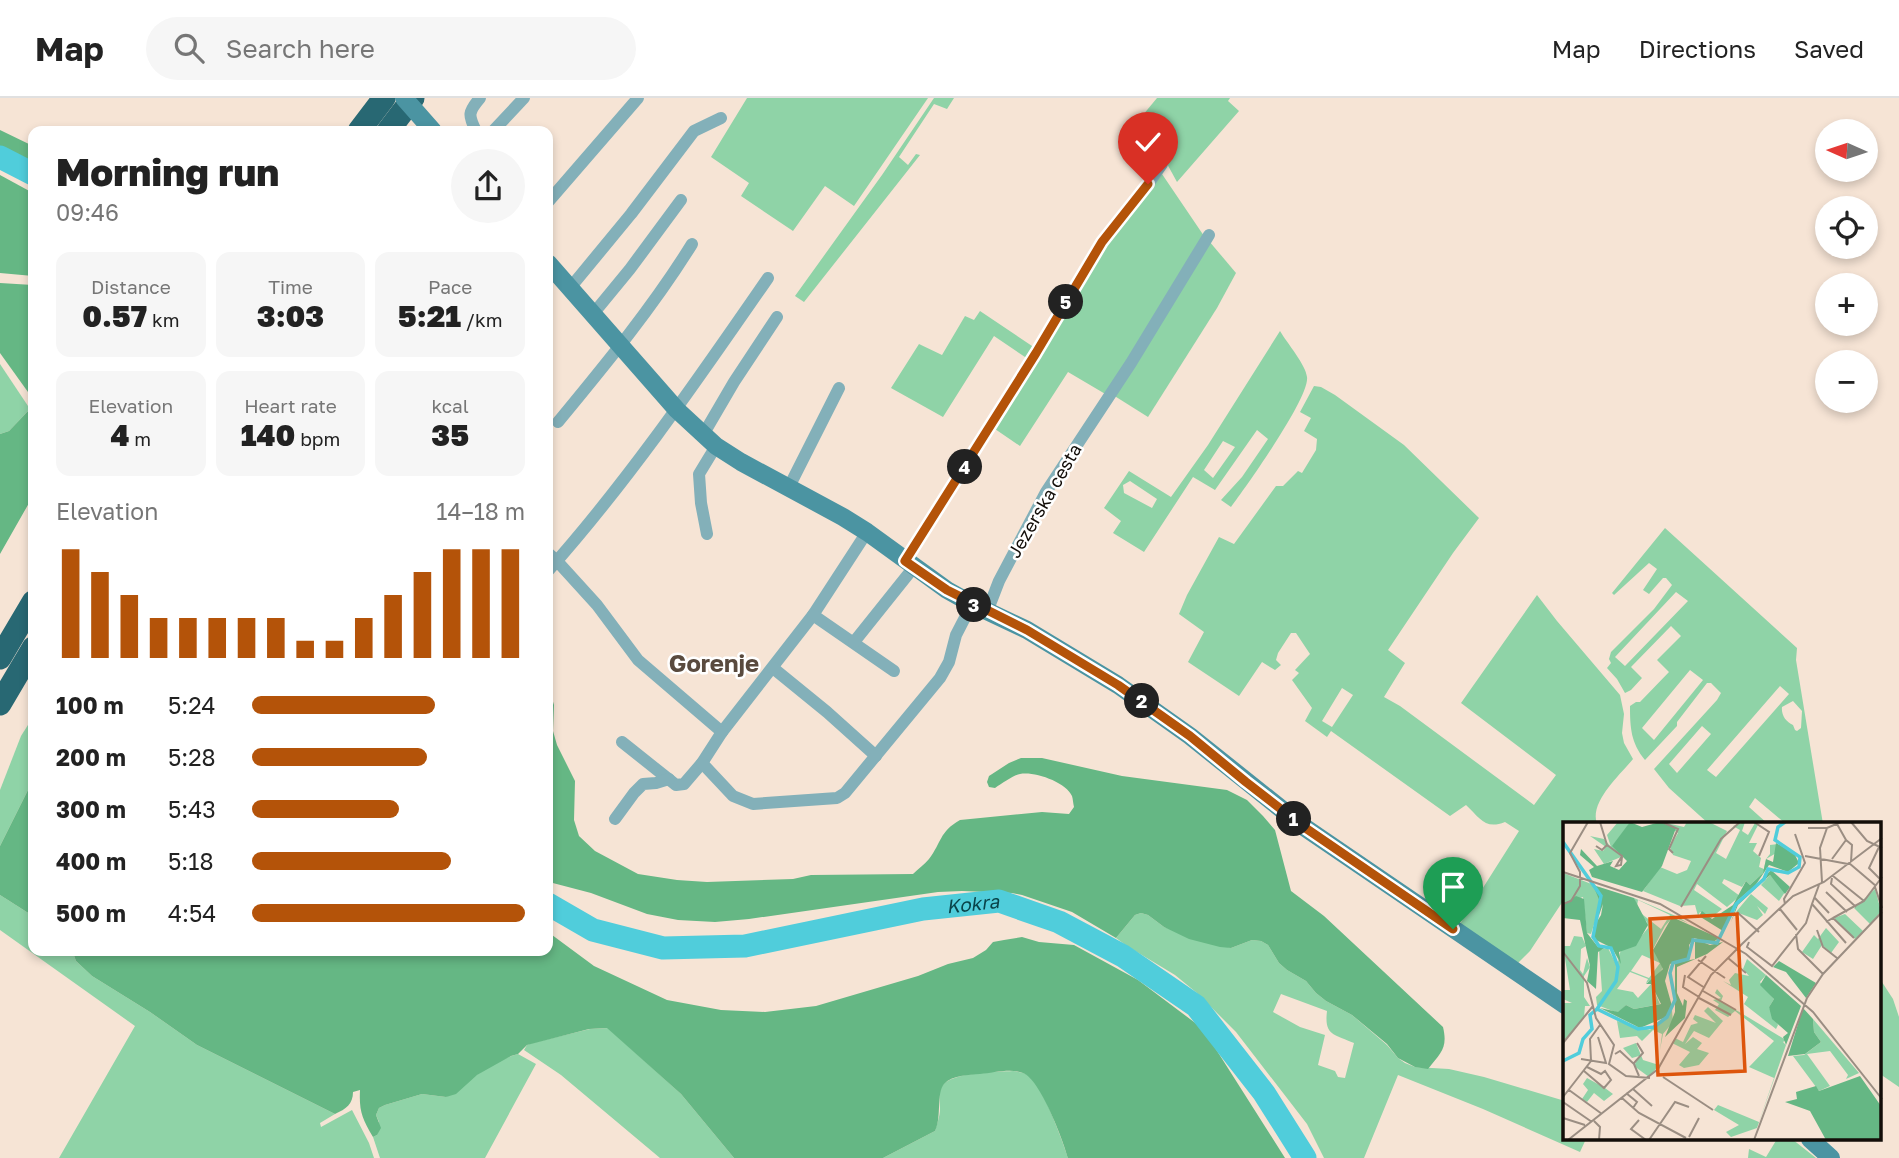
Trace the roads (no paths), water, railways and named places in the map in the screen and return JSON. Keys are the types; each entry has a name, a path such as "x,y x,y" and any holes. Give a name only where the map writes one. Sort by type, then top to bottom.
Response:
{"highway":[{"path":"363,126 384,98"},
{"path":"392,126 413,98"},
{"path":"0,658 28,610"},
{"path":"0,704 28,656"}],"street":[{"path":"404,98 429,126"},
{"path":"474,126 470,118 472,108 480,98"},
{"path":"498,126 524,98"},
{"path":"553,196 638,98"},
{"path":"570,288 694,131 720,118"},
{"path":"854,642 909,564 1102,242 1162,164"},
{"path":"593,314 681,201"},
{"name":"Jezerska cesta","path":"702,764 733,796 753,804 837,798 845,793 940,678 949,662 956,635 999,581 1046,492 1111,394 1209,236"},
{"path":"558,422 603,368 671,277 692,244"},
{"path":"553,269 677,410 709,440 741,462 867,532 947,590 1038,636 1127,691 1190,736 1304,827 1563,1004"},
{"path":"553,556 577,538 677,410 768,278"},
{"path":"706,534 699,474 709,440 734,382 777,317"},
{"path":"789,487 839,388"},
{"path":"622,743 676,785 684,784 702,764 722,732 813,615 867,532"},
{"path":"553,558 597,605 638,660 722,732"},
{"path":"813,615 894,671"},
{"path":"773,668 876,756"},
{"path":"615,819 643,783 669,779"},
{"path":"1811,1140 1831,1158"}],"waterway":[{"name":"Kokra","path":"0,157 28,171"},
{"name":"Kokra","path":"553,907 593,930 663,948 745,946 923,909 999,901 1059,922 1123,956 1196,1006 1264,1093 1305,1158"}],"district":[{"name":"Gorenje","path":"714,664"}]}
